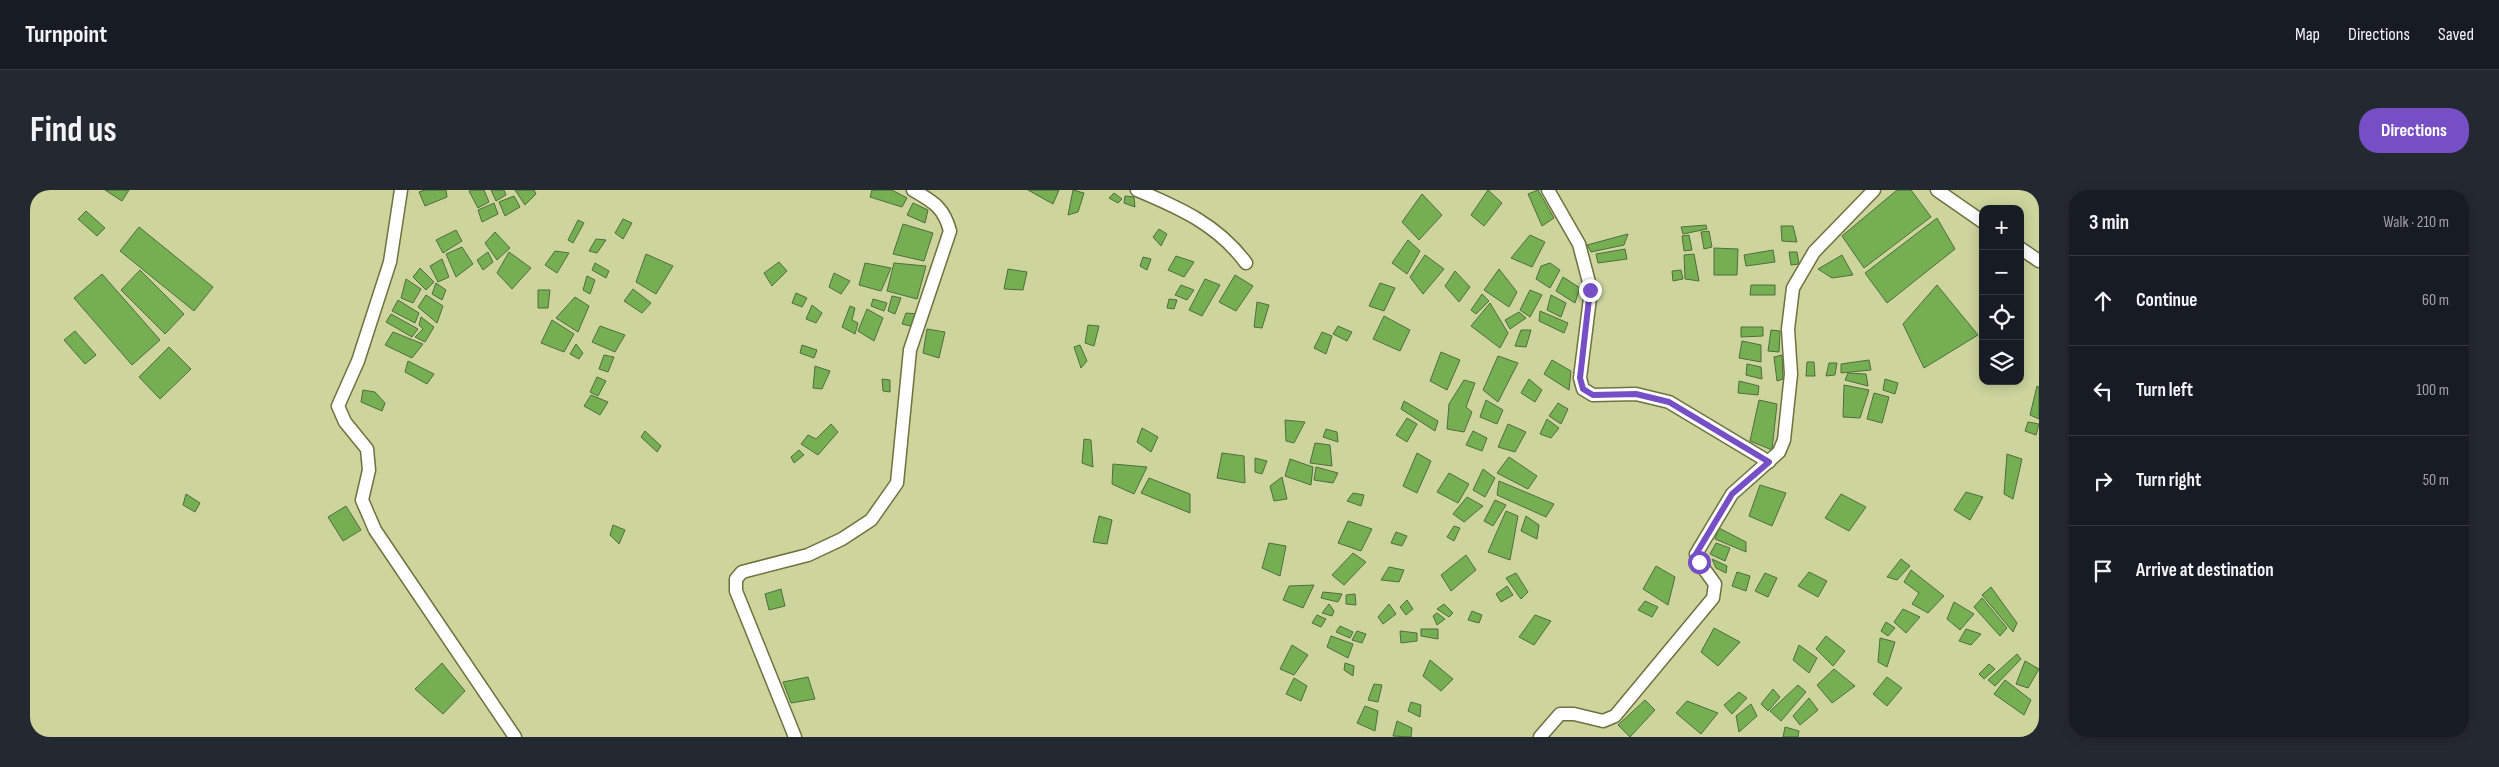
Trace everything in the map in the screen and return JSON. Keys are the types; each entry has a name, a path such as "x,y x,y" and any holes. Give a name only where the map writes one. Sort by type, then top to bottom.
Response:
{"street":[{"path":"401,190 390,262 358,360 342,392 338,406 345,422 367,449 369,470 362,500 375,530 515,737"},
{"path":"796,737 736,591 736,579 742,572 808,555 842,539 871,520 897,483 910,350 950,231 946,214 914,190"},
{"path":"1137,190 1174,206 1216,230 1232,244 1246,263"},
{"path":"1548,190 1579,244 1590,290 1580,378 1583,389 1593,395 1636,394 1669,402 1769,462"},
{"path":"1540,737 1560,714 1574,714 1603,721 1615,716 1713,598 1716,584 1699,562 1696,554 1732,494 1779,452 1784,440 1792,374 1788,329 1793,288 1814,252 1874,190"},
{"path":"1937,190 1979,219"},
{"path":"2023,250 2039,261"}],"building":[{"path":"105,190 129,190 122,201"},
{"path":"425,190 446,190 447,197 425,206 419,192"},
{"path":"484,190 489,202 478,208 469,191"},
{"path":"491,190 504,190 506,195 496,201"},
{"path":"515,190 534,190 536,194 525,205"},
{"path":"872,190 892,190 907,198 902,207 870,197"},
{"path":"1028,190 1059,190 1053,204"},
{"path":"1073,190 1084,193 1078,212 1068,215"},
{"path":"1488,190 1502,203 1484,226 1471,215"},
{"path":"1538,190 1554,218 1542,226 1528,194"},
{"path":"1897,190 1911,190 1931,217 1864,268 1842,236"},
{"path":"1114,193 1122,199 1118,203 1109,198"},
{"path":"1422,194 1442,215 1419,240 1402,222"},
{"path":"514,196 520,207 505,216 499,202"},
{"path":"1125,196 1134,197 1135,207 1124,203"},
{"path":"494,203 498,214 482,222 478,210"},
{"path":"913,203 928,210 925,223 907,215"},
{"path":"86,211 105,228 97,236 78,219"},
{"path":"1937,218 1955,249 1887,303 1865,273"},
{"path":"623,219 632,223 623,239 615,233"},
{"path":"578,220 584,223 573,243 568,240"},
{"path":"903,224 933,233 924,261 893,254"},
{"path":"1706,225 1707,229 1683,234 1681,227"},
{"path":"1781,226 1793,226 1797,242 1782,241"},
{"path":"139,227 213,287 194,311 120,251"},
{"path":"1159,229 1167,234 1161,246 1153,237"},
{"path":"456,230 462,241 443,253 436,240"},
{"path":"1709,231 1712,247 1704,249 1701,232"},
{"path":"495,232 510,248 497,260 485,243"},
{"path":"1628,234 1624,245 1591,252 1587,245"},
{"path":"1530,235 1545,242 1532,267 1511,258"},
{"path":"1689,235 1692,250 1684,251 1682,236"},
{"path":"596,239 606,240 597,253 589,251"},
{"path":"1408,240 1420,251 1407,274 1392,263"},
{"path":"462,247 473,264 456,277 446,254"},
{"path":"1714,248 1738,249 1737,275 1714,275"},
{"path":"1625,249 1627,259 1598,263 1596,254"},
{"path":"1773,250 1775,262 1746,266 1744,255"},
{"path":"555,251 569,253 557,273 545,265"},
{"path":"488,252 493,262 483,270 477,260"},
{"path":"509,252 531,268 512,289 497,273"},
{"path":"1789,252 1797,252 1799,264 1791,265"},
{"path":"646,254 673,266 656,294 636,282"},
{"path":"1694,254 1699,281 1685,279 1684,255"},
{"path":"1425,255 1444,269 1423,294 1410,277"},
{"path":"1842,255 1853,275 1832,278 1818,269"},
{"path":"1176,256 1194,262 1184,277 1168,270"},
{"path":"1143,257 1151,259 1147,270 1140,266"},
{"path":"442,259 449,277 438,282 430,266"},
{"path":"779,262 787,271 772,286 764,273"},
{"path":"595,263 609,271 606,278 592,270"},
{"path":"865,263 891,268 881,291 859,285"},
{"path":"894,263 926,266 917,299 887,291"},
{"path":"1550,263 1560,270 1550,288 1536,279 1541,266"},
{"path":"420,268 434,282 426,290 413,277"},
{"path":"1008,269 1027,272 1023,290 1004,289"},
{"path":"1499,269 1517,292 1509,307 1484,290"},
{"path":"140,270 184,314 165,334 121,290"},
{"path":"1681,270 1683,279 1673,281 1672,271"},
{"path":"1455,271 1470,287 1459,302 1445,286"},
{"path":"834,273 850,281 841,294 829,287"},
{"path":"102,274 160,340 132,365 74,298"},
{"path":"1235,275 1253,286 1236,311 1219,302"},
{"path":"587,276 595,280 590,294 583,290"},
{"path":"1563,277 1580,288 1575,303 1556,291"},
{"path":"406,279 421,289 413,303 401,298"},
{"path":"1205,279 1220,285 1202,316 1189,310"},
{"path":"436,283 446,290 442,300 432,294"},
{"path":"1380,283 1395,288 1384,311 1369,306"},
{"path":"1181,285 1194,290 1187,300 1175,295"},
{"path":"1751,285 1775,285 1775,295 1750,295"},
{"path":"1937,285 1978,335 1924,368 1903,324"},
{"path":"633,289 651,303 642,313 624,301"},
{"path":"538,290 550,290 548,308 538,308"},
{"path":"1530,290 1542,295 1530,317 1520,310"},
{"path":"796,293 807,298 802,307 792,303"},
{"path":"1482,294 1489,301 1476,314 1471,310"},
{"path":"426,295 443,306 437,323 418,307"},
{"path":"1551,295 1566,303 1561,317 1547,310"},
{"path":"892,296 901,298 895,314 888,311"},
{"path":"575,297 589,306 578,332 556,318"},
{"path":"873,299 887,303 884,311 871,306"},
{"path":"1169,299 1177,300 1174,309 1167,308"},
{"path":"398,300 419,313 415,323 392,311"},
{"path":"1257,302 1269,305 1262,328 1254,327"},
{"path":"1490,303 1508,333 1500,348 1471,326"},
{"path":"812,305 822,313 816,323 806,319"},
{"path":"850,306 855,308 852,320 858,323 855,334 842,327"},
{"path":"867,309 883,318 874,341 858,331"},
{"path":"1540,311 1568,323 1564,333 1539,321"},
{"path":"1519,312 1526,318 1510,329 1505,320"},
{"path":"906,313 918,314 915,327 902,324"},
{"path":"391,314 418,329 412,337 386,322"},
{"path":"1384,316 1410,330 1400,351 1373,339"},
{"path":"421,317 434,327 425,342 415,337 423,329 419,325"},
{"path":"552,320 574,334 564,352 541,343"},
{"path":"1088,325 1099,326 1094,346 1085,343"},
{"path":"600,326 625,335 615,352 592,342"},
{"path":"1338,326 1352,332 1347,341 1333,334"},
{"path":"1741,327 1763,327 1763,336 1741,337"},
{"path":"927,329 945,332 939,358 923,353"},
{"path":"1521,330 1531,330 1526,347 1515,346"},
{"path":"1771,330 1780,331 1779,352 1768,351"},
{"path":"75,331 96,355 85,364 64,340"},
{"path":"393,332 423,344 412,358 385,345"},
{"path":"1322,332 1332,336 1326,354 1314,348"},
{"path":"1742,341 1761,345 1761,362 1739,358"},
{"path":"576,344 583,353 579,359 570,354"},
{"path":"802,345 817,350 814,358 800,353"},
{"path":"1080,345 1087,361 1081,368 1074,347"},
{"path":"169,347 191,369 160,399 139,377"},
{"path":"1441,352 1460,360 1447,390 1430,381"},
{"path":"604,355 614,357 608,372 599,369"},
{"path":"1782,355 1783,379 1777,381 1774,357"},
{"path":"1498,356 1518,363 1498,402 1483,390"},
{"path":"1552,360 1571,371 1569,390 1544,374"},
{"path":"1869,360 1871,370 1841,373 1841,364"},
{"path":"408,361 434,374 427,384 405,372"},
{"path":"1807,362 1814,362 1815,376 1806,376"},
{"path":"1829,363 1837,363 1835,375 1826,376"},
{"path":"1747,364 1761,367 1762,379 1746,375"},
{"path":"815,366 830,371 822,389 813,388"},
{"path":"1848,373 1866,374 1868,386 1845,380"},
{"path":"597,377 606,381 598,396 590,392"},
{"path":"882,379 890,380 890,392 883,391"},
{"path":"1529,379 1542,390 1535,402 1521,393"},
{"path":"1885,379 1898,383 1895,394 1883,390"},
{"path":"1464,380 1475,383 1466,407 1472,412 1464,432 1447,429 1449,404"},
{"path":"1739,381 1759,386 1758,395 1738,393"},
{"path":"1844,385 1869,390 1860,418 1843,417"},
{"path":"2037,386 2039,387 2039,419 2030,415"},
{"path":"363,390 375,392 385,403 382,411 361,402"},
{"path":"1874,393 1889,397 1882,423 1867,419"},
{"path":"591,395 608,402 600,415 584,406"},
{"path":"1486,400 1503,410 1497,424 1480,417"},
{"path":"1759,400 1777,404 1772,450 1750,441"},
{"path":"1404,401 1438,421 1435,431 1401,409"},
{"path":"1558,403 1568,409 1561,424 1549,416"},
{"path":"1407,418 1417,424 1407,442 1396,435"},
{"path":"1547,419 1559,428 1551,438 1540,434"},
{"path":"1285,420 1305,422 1294,443 1286,441"},
{"path":"2028,422 2039,424 2036,435 2025,431"},
{"path":"831,424 838,432 818,455 801,444 808,435 816,439"},
{"path":"1508,424 1526,432 1515,452 1498,447"},
{"path":"1142,428 1158,437 1151,452 1137,442"},
{"path":"1326,429 1337,432 1338,442 1323,437"},
{"path":"645,431 661,446 657,452 641,437"},
{"path":"1473,431 1487,438 1482,451 1466,445"},
{"path":"1084,439 1091,440 1093,467 1082,463"},
{"path":"1315,443 1330,445 1332,466 1310,463"},
{"path":"799,450 804,455 794,463 791,457"},
{"path":"1222,453 1244,456 1245,483 1217,478"},
{"path":"1417,453 1431,461 1417,493 1403,486"},
{"path":"2007,454 2022,459 2013,499 2004,494"},
{"path":"1509,457 1537,476 1528,489 1497,473"},
{"path":"1255,458 1267,461 1262,474 1255,472"},
{"path":"1290,459 1313,467 1311,485 1285,476"},
{"path":"1113,464 1147,467 1134,494 1112,484"},
{"path":"1316,467 1338,473 1333,483 1314,480"},
{"path":"1483,469 1495,478 1485,497 1473,490"},
{"path":"1449,473 1469,484 1458,503 1437,492"},
{"path":"1282,477 1287,499 1274,501 1270,486"},
{"path":"1149,478 1190,494 1190,513 1141,493"},
{"path":"1499,481 1554,504 1546,517 1497,495"},
{"path":"1760,485 1786,493 1772,526 1749,516"},
{"path":"1966,492 1983,497 1970,520 1954,510"},
{"path":"1353,493 1364,495 1361,506 1347,501"},
{"path":"186,494 200,503 195,512 183,505"},
{"path":"1841,494 1866,507 1849,531 1825,518"},
{"path":"1467,497 1483,506 1464,522 1453,514"},
{"path":"1495,500 1506,505 1493,526 1484,521"},
{"path":"346,506 361,530 343,541 328,517"},
{"path":"1506,511 1518,516 1510,560 1488,552"},
{"path":"1099,516 1112,520 1107,544 1093,542"},
{"path":"1526,516 1539,525 1537,539 1521,531"},
{"path":"1348,521 1372,529 1361,551 1338,543"},
{"path":"613,525 625,530 619,544 610,535"},
{"path":"1454,526 1460,528 1454,541 1447,537"},
{"path":"1719,528 1746,542 1746,552 1715,539"},
{"path":"1396,532 1407,536 1402,546 1391,543"},
{"path":"1269,543 1286,546 1280,576 1262,568"},
{"path":"1716,543 1730,548 1725,561 1710,554"},
{"path":"1353,553 1366,562 1344,585 1332,575"},
{"path":"1466,555 1476,570 1451,591 1441,575"},
{"path":"1712,559 1727,566 1726,573 1716,568"},
{"path":"1901,559 1910,566 1897,580 1887,577"},
{"path":"1656,566 1675,577 1668,605 1643,589"},
{"path":"1389,567 1404,570 1399,582 1381,580"},
{"path":"1911,570 1944,596 1928,613 1912,604 1919,593 1904,582"},
{"path":"1737,572 1750,576 1746,591 1732,586"},
{"path":"1809,572 1827,581 1818,597 1798,586"},
{"path":"1516,573 1528,592 1521,599 1506,578"},
{"path":"1765,573 1777,578 1768,597 1755,591"},
{"path":"1314,585 1303,608 1283,600 1289,586"},
{"path":"1507,586 1513,595 1501,602 1496,594"},
{"path":"1991,587 2017,623 2013,632 1982,595"},
{"path":"781,589 785,606 769,610 765,594"},
{"path":"1323,592 1342,594 1338,602 1321,598"},
{"path":"1355,594 1356,605 1346,604 1346,595"},
{"path":"1982,598 2007,628 2000,636 1974,607"},
{"path":"1407,600 1413,609 1406,615 1400,607"},
{"path":"1645,601 1658,607 1652,617 1638,610"},
{"path":"1954,602 1974,614 1960,630 1947,619"},
{"path":"1329,604 1334,611 1332,616 1322,613"},
{"path":"1389,604 1396,614 1383,624 1378,617"},
{"path":"1444,604 1453,613 1449,617 1437,609"},
{"path":"1903,609 1920,617 1906,633 1894,622"},
{"path":"1472,611 1482,615 1479,623 1468,620"},
{"path":"1437,613 1445,619 1437,625 1433,616"},
{"path":"1317,615 1326,619 1321,627 1312,623"},
{"path":"1535,615 1551,621 1534,645 1519,637"},
{"path":"1886,622 1895,628 1888,636 1881,631"},
{"path":"1340,626 1353,632 1350,638 1336,632"},
{"path":"1714,628 1740,642 1718,666 1701,652"},
{"path":"1421,629 1438,629 1438,639 1421,636"},
{"path":"1966,629 1981,634 1971,645 1959,641"},
{"path":"1357,631 1366,634 1362,643 1352,640"},
{"path":"1400,631 1417,633 1417,641 1401,643"},
{"path":"1331,636 1353,644 1348,658 1327,647"},
{"path":"1826,636 1845,651 1833,666 1816,649"},
{"path":"1880,638 1895,642 1887,667 1878,662"},
{"path":"1292,645 1308,655 1294,675 1280,669"},
{"path":"1799,645 1817,658 1809,673 1793,660"},
{"path":"2017,654 2021,659 1995,686 1988,680"},
{"path":"1430,660 1453,679 1441,691 1423,676"},
{"path":"2025,661 2039,669 2028,688 2016,684"},
{"path":"442,663 465,691 443,714 415,689"},
{"path":"1345,663 1354,666 1353,676 1344,670"},
{"path":"1989,664 1995,669 1984,679 1979,674"},
{"path":"1834,669 1855,686 1832,703 1817,685"},
{"path":"808,677 815,699 791,703 783,682"},
{"path":"1887,677 1902,688 1887,706 1873,694"},
{"path":"1294,678 1307,686 1301,701 1286,694"},
{"path":"2005,680 2031,700 2024,715 1994,694"},
{"path":"1374,684 1382,685 1378,702 1368,700"},
{"path":"1798,685 1806,692 1781,721 1770,711"},
{"path":"1773,689 1780,697 1768,711 1761,704"},
{"path":"1739,692 1747,698 1732,714 1724,705"},
{"path":"1809,698 1818,710 1800,725 1793,716"},
{"path":"1645,700 1655,710 1630,737 1618,725"},
{"path":"1687,701 1718,713 1701,734 1676,713"},
{"path":"1411,702 1421,705 1420,717 1408,711"},
{"path":"1751,704 1757,716 1739,732 1736,716"},
{"path":"1365,706 1378,711 1375,731 1357,723"},
{"path":"1397,721 1412,728 1411,737 1393,736"},
{"path":"1785,727 1799,731 1798,737 1783,737"}],"route":[{"path":"1590,290 1580,378 1583,389 1593,395 1636,394 1669,402 1769,462 1732,494 1696,554 1699,562"}]}
